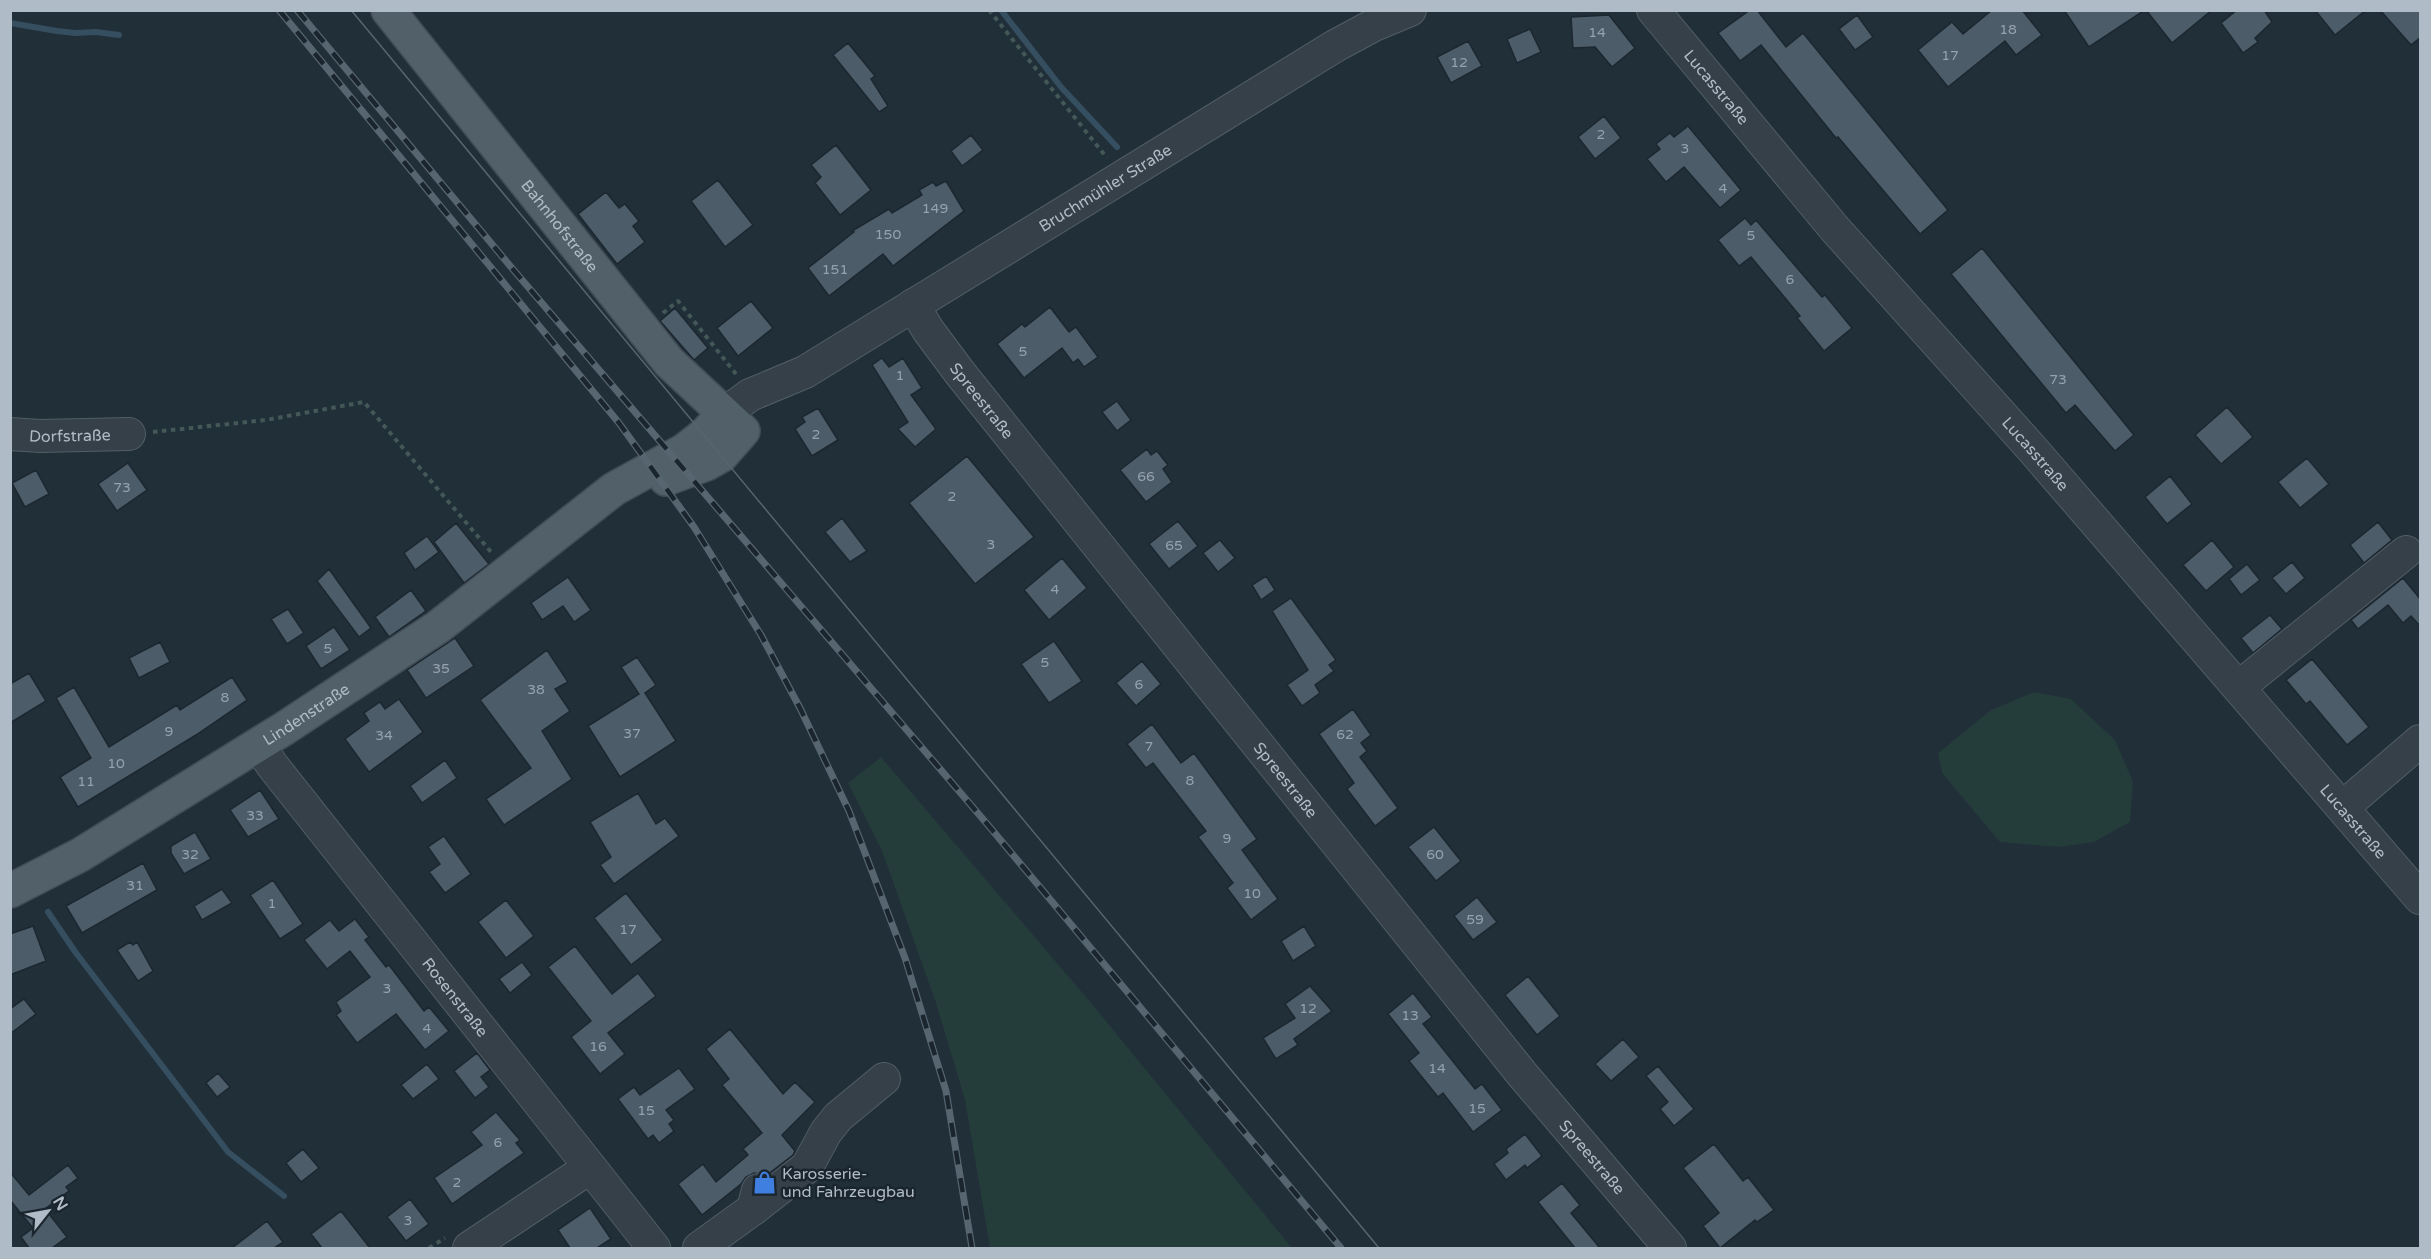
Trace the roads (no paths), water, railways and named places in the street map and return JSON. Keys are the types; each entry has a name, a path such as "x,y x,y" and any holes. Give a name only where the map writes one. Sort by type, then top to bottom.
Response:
{"main road":[{"name":"Bahnhofstraße","path":"388,10 669,362 734,422"},
{"name":"Lindenstraße","path":"10,891 80,855 258,744 438,627 586,513 706,464 722,455 734,422"}],"street":[{"name":"Bruchmühler Straße","path":"734,422 750,394 805,372 913,306 1118,191 1335,46 1374,38 1410,10"},
{"name":"Lucasstraße","path":"1653,10 1835,229 2034,451 2421,898"},
{"name":"Spreestraße","path":"913,306 960,373 1522,1074 1670,1248"},
{"name":"Dorfstraße","path":"10,434 40,436 129,434"},
{"path":"2239,687 2406,552"},
{"path":"2343,807 2421,741"},
{"name":"Rosenstraße","path":"258,744 654,1248"},
{"path":"699,1248 755,1200 807,1167 826,1132 838,1117 884,1079"},
{"path":"468,1248 589,1168"}],"waterway":[{"path":"1001,10 1061,87 1117,147"},
{"path":"10,23 75,33 96,32 119,35"},
{"path":"48,912 76,953 228,1152 284,1196"}],"tram line":[{"path":"351,10 1379,1248"}],"railway":[{"path":"279,10 619,423 694,527 761,635 800,708 849,811 905,958 946,1091 972,1248"},
{"path":"297,10 511,267 988,825 1341,1248"}],"place":[{"name":"Karosserie- und Fahrzeugbau","path":"764,1182"}]}
